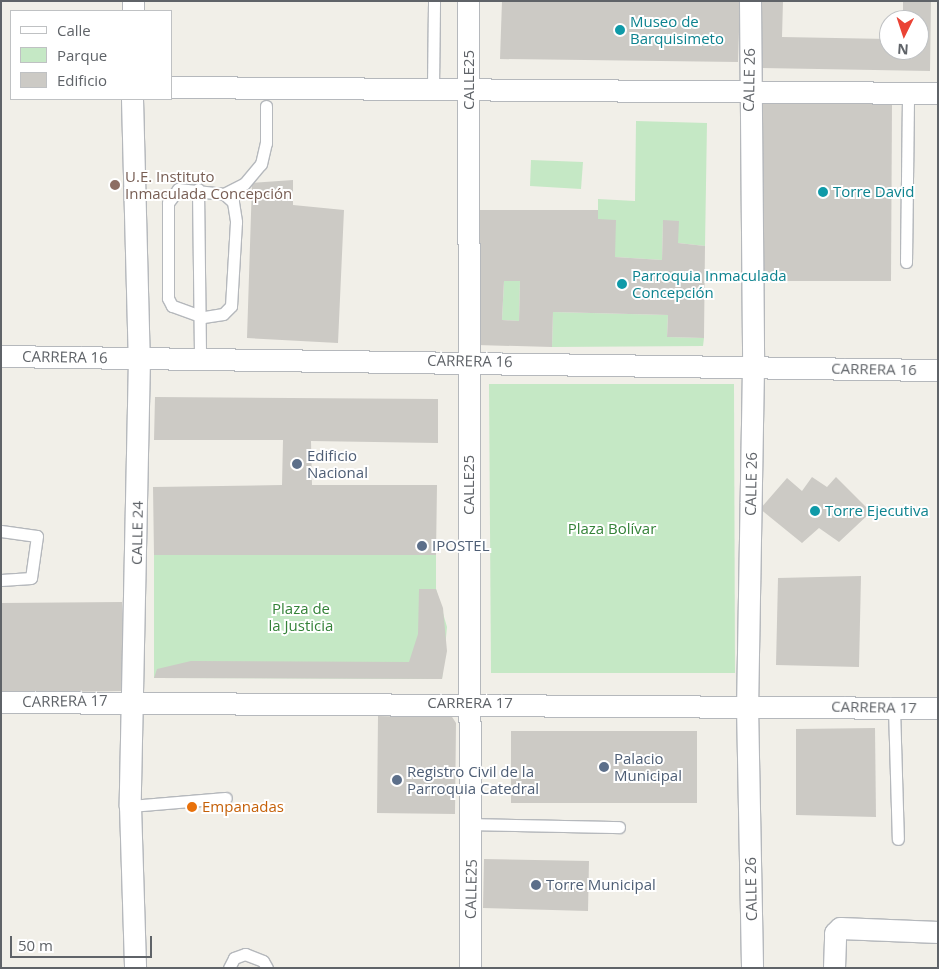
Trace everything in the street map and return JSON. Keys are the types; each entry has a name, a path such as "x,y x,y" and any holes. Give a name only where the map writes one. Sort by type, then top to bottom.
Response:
{"street":[{"name":"CALLE25","path":"468,1 472,824 470,968"},
{"name":"CALLE 26","path":"750,1 748,94 753,367 747,705 752,968"},
{"path":"172,87 433,86 748,94 938,93"},
{"name":"CALLE 24","path":"132,100 139,358 135,700 130,806 135,968"},
{"name":"CARRERA 16","path":"1,356 469,360 938,370"},
{"name":"CARRERA 17","path":"1,702 135,700 938,708"},
{"path":"834,968 835,933 840,928 938,932"}],"lane":[{"path":"433,86 434,1"},
{"path":"906,262 908,92"},
{"path":"224,194 244,184 261,164 266,143 266,106"},
{"path":"178,189 198,189 224,194 233,202 236,222 231,306 227,312 203,317 172,306 167,282 168,203 178,189"},
{"path":"198,189 203,317 200,359"},
{"path":"1,531 31,532 37,536 31,578 1,580"},
{"path":"894,708 898,839"},
{"path":"130,806 226,798"},
{"path":"472,824 619,827"},
{"path":"229,968 234,958 245,954 264,961 267,968"}],"green space":[{"path":"636,121 707,123 705,246 678,243 663,221 662,260 615,257 598,219 598,199 635,201"},
{"path":"531,160 583,162 581,189 530,186"},
{"path":"504,281 520,281 519,321 502,320"},
{"path":"553,312 668,315 667,337 704,338 703,346 552,347"},
{"name":"Plaza Bolívar","path":"489,384 734,384 735,673 491,673"},
{"name":"Plaza de la Justicia","path":"154,555 436,555 436,589 447,627 442,679 154,678"}],"building":[{"name":"Museo de Barquisimeto","path":"502,1 740,1 738,62 500,59"},
{"path":"758,1 783,1 782,37 879,39 879,60 929,60 929,10 903,10 903,1 931,1 930,71 757,68"},
{"name":"Torre David","path":"753,103 892,104 891,281 757,281"},
{"path":"293,180 293,205 344,210 338,343 247,338 252,183"},
{"path":"480,210 598,210 598,219 616,220 615,257 662,260 663,220 679,221 678,243 705,246 704,338 667,337 668,315 553,312 552,347 477,345","holes":["504,281 520,281 519,321 502,320"]},
{"name":"Edificio Nacional","path":"155,397 438,399 438,443 311,441 312,485 437,485 436,555 154,555 153,487 282,485 283,440 154,440"},
{"name":"Torre Ejecutiva","path":"812,477 827,487 836,477 871,512 839,542 819,528 802,543 760,509 787,478 802,491"},
{"path":"861,576 859,667 776,665 778,578"},
{"path":"419,589 436,589 443,608 447,651 442,679 154,678 157,669 191,661 409,662 418,634"},
{"path":"122,602 122,691 1,693 1,603"},
{"path":"419,706 445,706 456,723 455,814 377,813 378,716 419,717"},
{"path":"875,728 876,817 796,815 796,729"},
{"name":"Palacio Municipal","path":"511,731 697,731 697,803 511,803"},
{"name":"Torre Municipal","path":"484,859 589,861 588,911 483,908"}],"place":[{"name":"Museo de Barquisimeto","path":"620,30"},
{"name":"U.E. Instituto Inmaculada Concepción","path":"115,185"},
{"name":"Torre David","path":"823,192"},
{"name":"Parroquia Inmaculada Concepción","path":"622,284"},
{"name":"Edificio Nacional","path":"297,464"},
{"name":"Torre Ejecutiva","path":"815,511"},
{"name":"IPOSTEL","path":"422,546"},
{"name":"Palacio Municipal","path":"604,767"},
{"name":"Registro Civil de la Parroquia Catedral","path":"397,780"},
{"name":"Empanadas","path":"192,807"},
{"name":"Torre Municipal","path":"536,885"}]}
